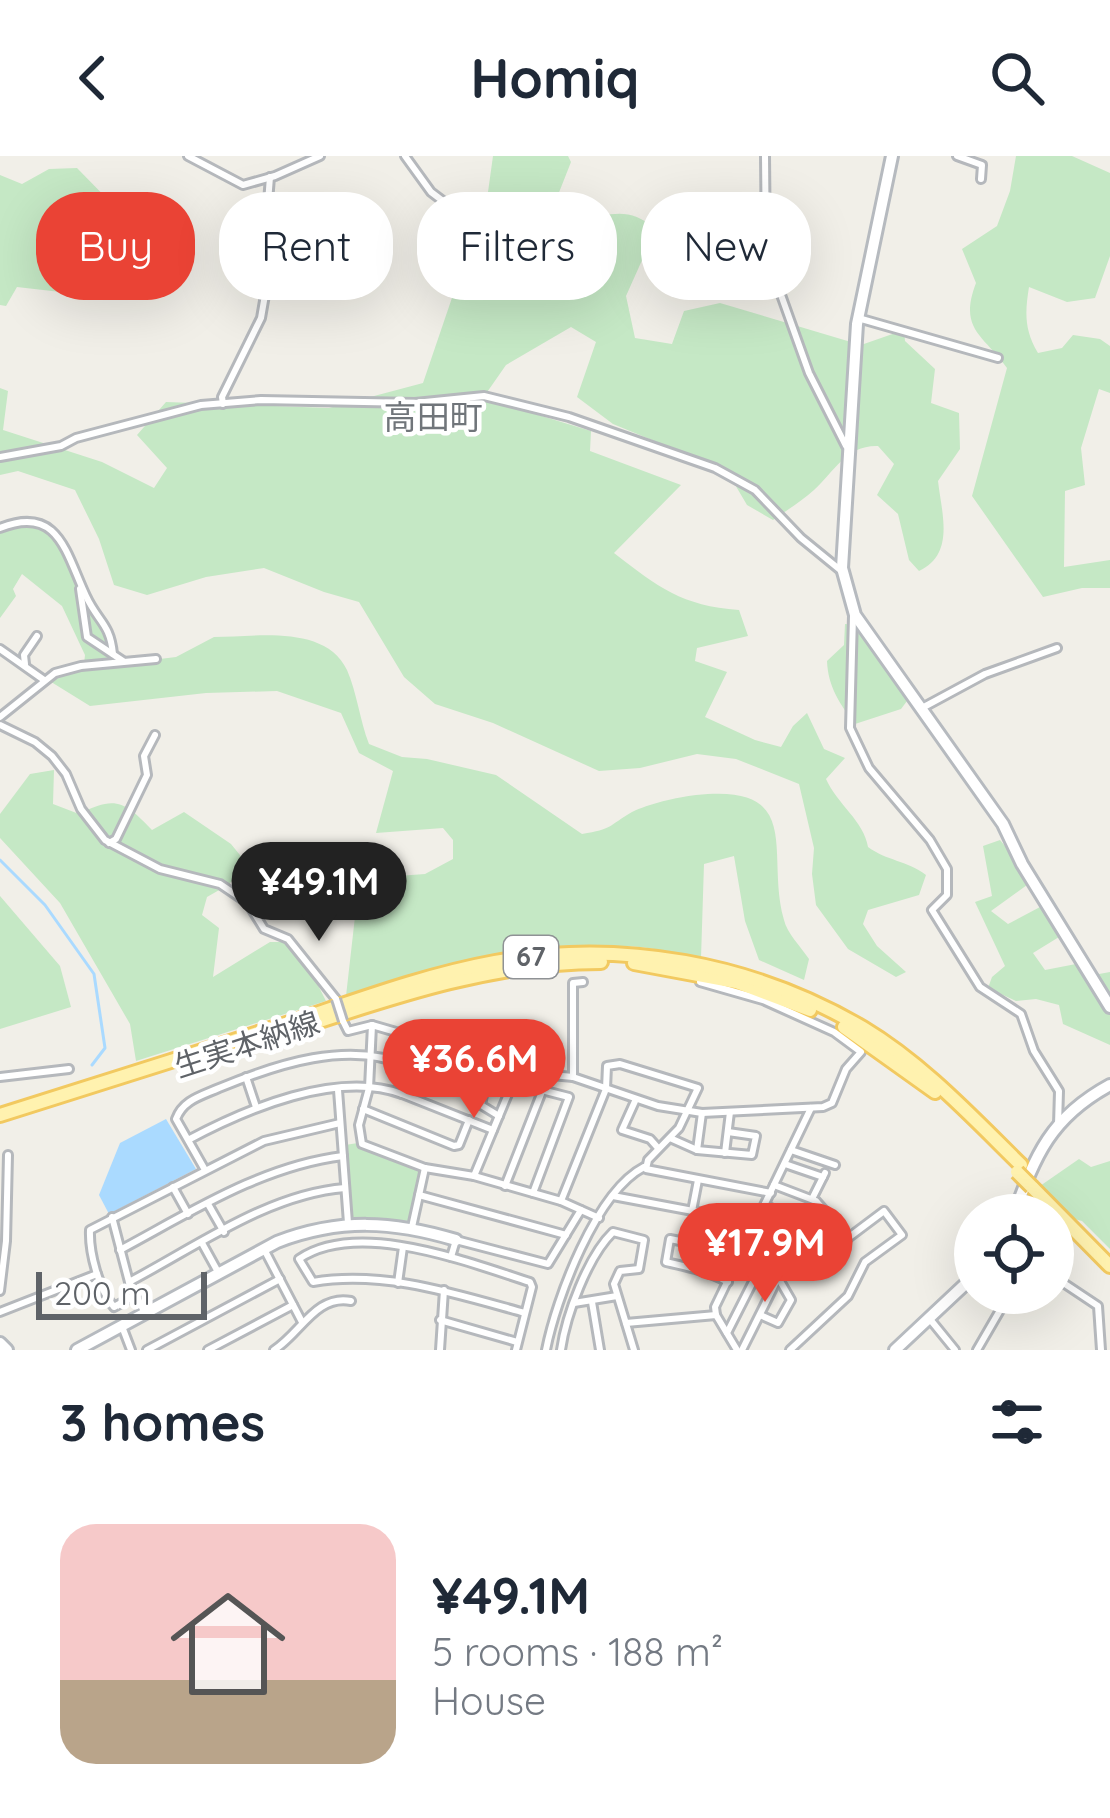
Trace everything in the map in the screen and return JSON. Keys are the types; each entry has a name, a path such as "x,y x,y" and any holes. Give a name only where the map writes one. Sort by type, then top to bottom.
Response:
{"main road":[{"name":"生実本納線","path":"0,1120 457,980 537,965 622,962 736,982 835,1022 939,1095 1110,1254"},
{"name":"生実本納線","path":"1034,1183 1110,1267"}],"street":[{"path":"188,156 236,185 320,156"},
{"path":"405,156 434,192"},
{"path":"766,156 766,253 809,373 848,449"},
{"path":"892,156 858,318 848,449 842,572 853,613 850,728 869,768 921,827 947,869 947,895 932,910 984,991 1021,1014 1034,1051 1059,1091 1058,1125"},
{"path":"963,157 982,165 981,179"},
{"path":"223,404 222,397 261,318 269,272 265,239 270,177"},
{"path":"858,318 998,358"},
{"path":"0,457 61,446 76,437 170,410 262,400 415,403 484,396 569,417 733,477 766,500 842,572"},
{"path":"0,528 24,519 46,524 71,557 89,602 110,629 113,654"},
{"path":"80,581 84,632 123,661"},
{"path":"853,613 1003,824 1022,864 1108,1000"},
{"path":"25,664 24,655 37,636"},
{"path":"922,708 985,674 1057,648"},
{"path":"0,649 44,680"},
{"path":"156,659 65,670 44,680 0,721 52,756 89,821 109,843 178,876 220,884 248,903 264,929 287,939 336,999 348,1031 372,1025 688,1111 811,1108 832,1103 846,1069 861,1052 834,1032 763,1000 700,982"},
{"path":"109,843 116,839 147,775 144,756 155,735"},
{"path":"573,1077 573,983 583,982"},
{"path":"372,1025 369,1088 359,1125 362,1144 425,1168 474,1176 561,1201 599,1219"},
{"path":"206,1170 176,1119 180,1109 246,1077 302,1060 387,1057 409,1066 402,1094"},
{"path":"546,1350 559,1304 599,1219 613,1196 670,1138 698,1088 620,1064 607,1066 606,1089 561,1201"},
{"path":"0,1077 69,1069"},
{"path":"246,1077 256,1107"},
{"path":"499,1116 482,1108 486,1081 491,1077 570,1100 533,1194"},
{"path":"474,1176 513,1082"},
{"path":"1021,1194 1030,1166 1058,1125 1110,1085"},
{"path":"188,1140 256,1107 338,1090 384,1087 493,1130"},
{"path":"505,1186 542,1089"},
{"path":"338,1090 348,1223"},
{"path":"636,1099 622,1130 650,1139 658,1148"},
{"path":"778,1277 740,1350 715,1307 811,1108"},
{"path":"363,1109 454,1146 469,1120"},
{"path":"725,1153 730,1112"},
{"path":"697,1150 702,1113"},
{"path":"134,1296 114,1307 98,1274 88,1234 112,1217 264,1141 340,1123"},
{"path":"670,1138 697,1150 752,1155 757,1140 751,1134 728,1132"},
{"path":"791,1150 835,1165"},
{"path":"0,1291 8,1155"},
{"path":"120,1250 287,1166 343,1156"},
{"path":"784,1164 824,1175 812,1199"},
{"path":"645,1166 812,1199 851,1237 884,1211 902,1234 865,1262 848,1296 790,1350"},
{"path":"412,1227 425,1168"},
{"path":"692,1211 698,1179"},
{"path":"173,1187 188,1214"},
{"path":"129,1282 283,1202 345,1188"},
{"path":"419,1195 567,1235"},
{"path":"613,1196 756,1225 788,1246 826,1213"},
{"path":"208,1204 224,1232"},
{"path":"765,1205 809,1227"},
{"path":"77,1350 264,1250 309,1231 348,1223 412,1227 550,1263 581,1210"},
{"path":"112,1217 129,1282 145,1313"},
{"path":"309,1231 316,1250"},
{"path":"561,1350 574,1303 613,1232 644,1240 639,1269 620,1271 616,1277 631,1349"},
{"path":"787,1271 795,1273 842,1232"},
{"path":"702,1270 707,1251 670,1239 666,1262 728,1282"},
{"path":"451,1259 456,1240"},
{"path":"440,1320 517,1346 532,1283 404,1247 362,1242 316,1250 299,1259 313,1282 358,1276 525,1312"},
{"path":"202,1244 219,1274"},
{"path":"398,1283 404,1247"},
{"path":"746,1247 765,1258 790,1300 778,1323 760,1315"},
{"path":"264,1250 302,1322"},
{"path":"514,1277 521,1257"},
{"path":"727,1333 765,1258"},
{"path":"0,1312 98,1274"},
{"path":"154,1348 280,1279"},
{"path":"1074,1290 1097,1306 1101,1350"},
{"path":"440,1350 444,1291"},
{"path":"895,1350 954,1295"},
{"path":"574,1303 617,1296"},
{"path":"277,1349 296,1335 302,1322 338,1300 351,1301"},
{"path":"592,1302 600,1350"},
{"path":"208,1350 293,1305"},
{"path":"977,1350 998,1314"},
{"path":"626,1323 716,1315"},
{"path":"929,1318 955,1350"},
{"path":"122,1325 131,1350"},
{"path":"0,1343 7,1350"}],"green space":[{"path":"493,156 568,156 571,162 559,192 488,192"},
{"path":"1016,156 1072,156 1110,173 1110,256 1095,298 1067,302 1029,287 1026,313 1038,353 1062,348 1073,335 1100,339 1110,346 1110,393 1099,389 1081,448 1085,485 1065,491 1064,567 1110,560 1110,588 1082,588 1043,597 972,496 1007,368 972,322 976,283 962,249 997,226"},
{"path":"77,168 100,192 36,192 36,289 17,287 6,306 0,305 0,175 22,184 49,169"},
{"path":"620,214 641,220 641,262 626,296 635,338 672,344 684,311 720,303 861,345 904,330 905,341 935,369 931,403 959,413 960,449 938,481 942,544 938,555 919,571 909,560 898,514 877,495 894,464 878,446 849,454 809,494 773,520 747,505 727,471 613,424 577,397 596,342 571,327 506,365 483,398 591,431 590,451 681,485 614,553 672,593 739,610 748,636 697,648 695,661 727,672 705,717 781,747 807,713 824,749 845,758 826,779 868,847 926,875 919,895 868,910 863,924 877,946 906,972 896,977 848,949 816,905 814,848 799,784 736,759 697,754 640,768 599,771 493,723 435,704 404,677 359,602 264,568 206,577 147,595 114,585 75,490 18,471 0,475 0,388 8,391 3,430 102,462 154,488 167,468 137,435 166,402 329,408 423,383 451,300 617,300"},
{"path":"30,521 54,534 87,602 109,632 117,659 84,664 85,655 62,606 22,574 13,589 16,596 0,618 0,530"},
{"path":"845,624 862,625 907,701 901,709 855,724 844,709 832,687 827,661 844,645"},
{"path":"288,636 323,645 347,670 369,744 402,757 496,775 582,834 680,797 731,794 753,800 767,812 774,828 784,920 809,959 804,980 759,960 745,921 734,856 704,864 701,958 628,946 556,949 450,968 346,996 357,899 384,877 425,874 453,859 453,840 443,828 376,833 393,771 359,753 341,713 277,691 206,693 90,706 48,680 70,670 176,657 214,637"},
{"path":"54,770 53,804 79,814 119,804 152,830 184,812 231,844 248,865 207,897 202,915 219,928 213,977 270,942 296,942 326,1001 136,1061 130,1024 60,903 0,838 0,814 30,774"},
{"path":"1000,840 1015,858 1027,885 991,911 1008,924 1040,907 1059,937 1033,953 1045,970 1076,964 1099,974 1110,972 1110,1045 1063,1024 1059,1005 1036,999 1016,1001 988,988 1005,966 975,902 992,896 983,846"},
{"path":"0,896 60,966 71,1007 0,1029"},
{"path":"358,1143 420,1168 409,1221 350,1217 345,1145"},
{"path":"1079,1159 1091,1167 1110,1161 1110,1249 1074,1219 1074,1194 1041,1194 1040,1186"}],"water":[{"path":"166,1119 196,1169 109,1214 99,1195 120,1143"}],"waterway":[{"path":"0,860 45,905 94,974 105,1048 92,1065"}],"district":[{"name":"高田町","path":"433,417"}]}
